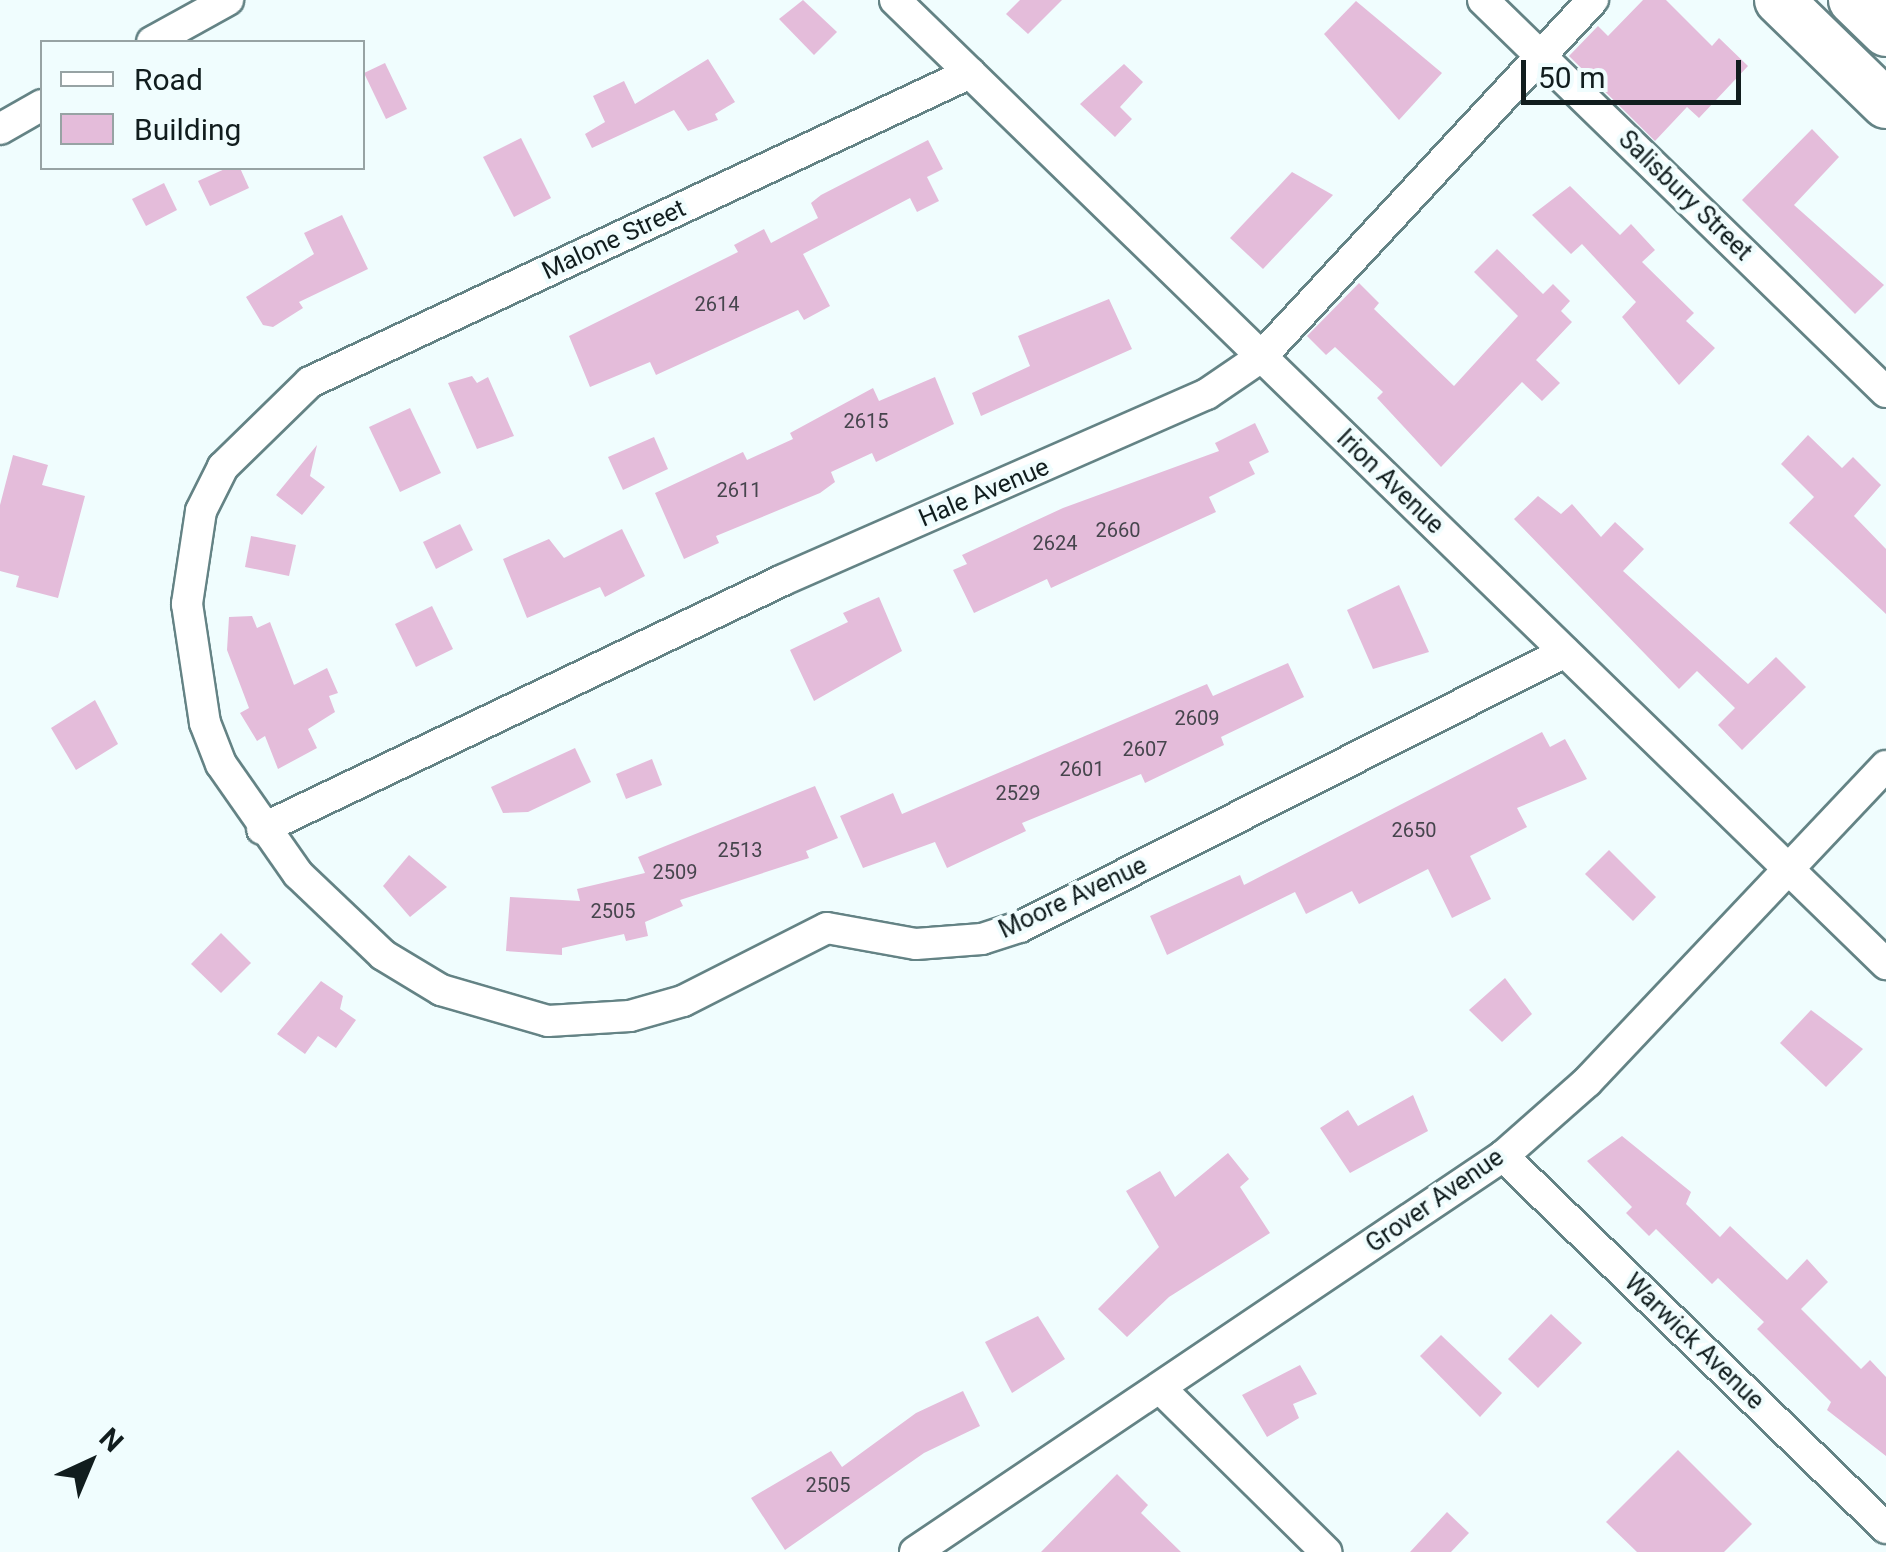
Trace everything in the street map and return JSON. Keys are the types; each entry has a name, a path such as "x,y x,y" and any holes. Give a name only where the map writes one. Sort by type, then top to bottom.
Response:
{"main road":[{"path":"1779,0 1886,104"},
{"path":"1853,0 1886,32"}],"street":[{"path":"156,40 228,0"},
{"name":"Irion Avenue","path":"895,0 1886,964"},
{"name":"Salisbury Street","path":"1483,0 1886,392"},
{"name":"Hale Avenue","path":"262,829 784,580 1148,423 1262,357 1593,0"},
{"name":"Malone Street","path":"262,829 205,723 187,604 200,511 224,468 266,418 310,382 970,73"},
{"path":"0,128 40,105"},
{"name":"Moore Avenue","path":"262,829 383,956 441,990 548,1021 630,1016 683,1001 828,928 916,944 982,939 1020,926 1565,652"},
{"name":"Grover Avenue","path":"914,1552 1162,1390 1503,1156 1587,1082 1886,766"},
{"name":"Warwick Avenue","path":"1503,1156 1886,1528"},
{"path":"1162,1390 1326,1552"}],"building":[{"path":"803,0 837,32 814,55 779,19"},
{"path":"1020,0 1062,0 1028,34 1006,14"},
{"path":"1643,0 1666,0 1712,46 1719,38 1748,66 1699,118 1687,107 1655,141 1569,56 1598,26 1608,36"},
{"path":"1356,1 1442,73 1399,120 1324,34"},
{"path":"708,59 735,102 715,114 718,120 688,131 674,110 592,148 585,134 605,122 593,96 624,81 635,104"},
{"path":"385,63 407,109 386,119 365,73"},
{"path":"1124,64 1143,82 1120,107 1132,119 1115,137 1080,104"},
{"path":"1812,129 1839,157 1794,205 1884,285 1855,314 1742,200"},
{"path":"521,138 551,198 514,217 483,157"},
{"path":"928,140 943,169 927,177 939,201 917,212 910,198 803,254 830,306 804,320 798,310 656,375 650,362 590,387 569,336 738,252 734,245 764,229 771,243 818,218 811,203 821,195"},
{"path":"223,170 241,170 249,188 210,206 198,181"},
{"path":"1292,172 1333,195 1263,269 1230,238"},
{"path":"164,183 177,210 146,226 132,199"},
{"path":"1570,186 1620,235 1631,224 1655,250 1642,262 1694,313 1686,321 1715,348 1679,385 1622,317 1636,302 1582,244 1571,254 1532,215"},
{"path":"342,215 368,269 299,302 303,308 273,327 263,325 246,297 314,254 304,233"},
{"path":"1497,249 1543,294 1553,284 1570,301 1561,311 1572,322 1536,360 1560,383 1542,401 1522,382 1441,467 1377,398 1383,392 1335,347 1326,355 1307,336 1359,283 1379,303 1374,309 1454,386 1518,316 1474,272"},
{"path":"1109,299 1132,349 981,416 972,393 1030,366 1018,336"},
{"path":"472,376 477,383 488,377 514,436 477,449 448,383"},
{"path":"935,377 954,424 876,462 872,453 831,472 835,482 820,493 716,536 719,543 684,559 655,493 743,452 747,460 793,439 790,433 873,388 879,401"},
{"path":"410,408 441,473 400,492 369,427"},
{"path":"1255,423 1269,452 1249,462 1255,474 1209,497 1216,512 1051,588 1047,579 974,613 953,570 967,564 962,555 1063,508 1219,451 1215,443"},
{"path":"1808,435 1842,468 1853,457 1881,485 1854,516 1886,549 1886,614 1789,523 1814,497 1781,464"},
{"path":"654,437 668,469 623,490 608,457"},
{"path":"317,445 310,476 325,487 302,515 276,495"},
{"path":"13,455 48,465 42,485 85,496 58,598 16,587 19,576 0,571 0,505"},
{"path":"1538,496 1561,514 1572,504 1601,537 1615,522 1644,549 1623,571 1748,684 1776,657 1806,687 1742,750 1718,725 1735,708 1697,671 1679,689 1514,519"},
{"path":"460,524 473,550 436,569 423,542"},
{"path":"622,529 645,576 605,597 600,587 527,618 503,559 549,539 564,558"},
{"path":"251,536 296,545 289,576 245,567"},
{"path":"1399,585 1429,652 1373,669 1347,610"},
{"path":"879,597 902,651 814,701 790,650 848,622 843,613"},
{"path":"432,606 453,649 416,667 395,624"},
{"path":"252,616 257,628 270,622 294,685 327,668 338,693 329,696 335,712 308,729 317,748 278,769 265,736 257,741 240,713 249,708 227,650 229,617"},
{"path":"1288,663 1304,697 1221,737 1224,745 1145,783 1141,774 1022,823 1026,831 947,868 935,842 863,868 840,816 893,793 902,814 1207,684 1213,696"},
{"path":"95,700 118,744 76,770 51,728"},
{"path":"1542,732 1550,747 1565,739 1587,779 1517,808 1527,827 1470,856 1491,899 1452,918 1428,869 1359,904 1352,891 1306,914 1295,892 1167,955 1150,916 1240,875 1244,885"},
{"path":"575,748 591,782 528,812 503,813 491,787"},
{"path":"652,759 662,785 626,799 616,774"},
{"path":"815,786 838,838 806,851 809,858 680,900 683,906 645,922 648,936 626,941 624,934 562,948 562,955 506,951 510,897 580,901 577,889 645,873 638,857"},
{"path":"1609,850 1656,897 1633,921 1585,874"},
{"path":"409,855 447,887 410,917 383,886"},
{"path":"221,933 251,963 221,993 191,964"},
{"path":"1505,978 1532,1014 1502,1042 1469,1010"},
{"path":"321,981 343,996 340,1009 356,1020 336,1048 318,1036 305,1054 277,1034"},
{"path":"1811,1010 1863,1049 1826,1087 1780,1043"},
{"path":"1413,1095 1428,1131 1350,1173 1320,1128 1348,1110 1358,1126"},
{"path":"1622,1136 1691,1192 1686,1204 1720,1237 1730,1226 1787,1280 1807,1259 1828,1282 1801,1309 1861,1369 1870,1360 1886,1377 1886,1456 1827,1410 1831,1402 1757,1329 1764,1322 1718,1278 1712,1284 1656,1229 1649,1236 1626,1213 1632,1207 1587,1161"},
{"path":"1228,1153 1249,1179 1240,1187 1270,1233 1169,1297 1127,1337 1098,1309 1159,1247 1126,1191 1160,1171 1175,1197"},
{"path":"1551,1314 1582,1343 1538,1388 1508,1359"},
{"path":"1038,1316 1065,1359 1012,1393 985,1342"},
{"path":"1441,1335 1502,1393 1480,1417 1420,1356"},
{"path":"1300,1365 1317,1394 1293,1404 1299,1418 1267,1437 1242,1395"},
{"path":"963,1391 980,1426 924,1453 785,1550 751,1498 831,1451 842,1467 916,1413"},
{"path":"1678,1450 1752,1524 1724,1552 1637,1552 1606,1522"},
{"path":"1117,1474 1148,1505 1141,1513 1181,1552 1041,1552"},
{"path":"1447,1512 1469,1533 1451,1552 1410,1552"}]}
